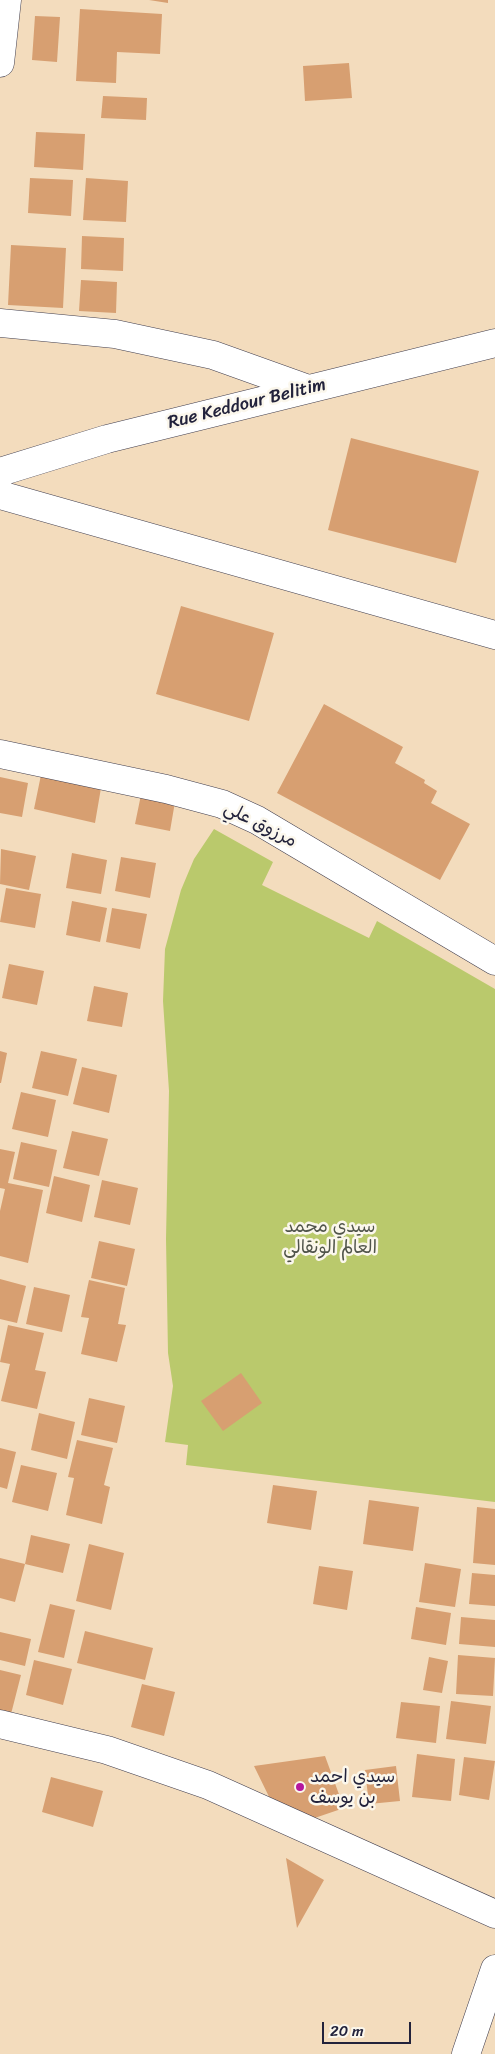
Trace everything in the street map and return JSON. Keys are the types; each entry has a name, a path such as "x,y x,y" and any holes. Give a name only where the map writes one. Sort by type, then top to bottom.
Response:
{"street":[{"path":"0,63 7,0"},
{"path":"0,323 115,334 213,355 308,389"},
{"name":"Rue Keddour Belitim","path":"0,472 107,439 495,343"},
{"path":"0,495 495,635"},
{"name":"مرزوق علي","path":"0,754 166,789 222,804 257,820 495,961"},
{"path":"0,1724 106,1750 208,1785 495,1914"},
{"path":"466,2054 495,1969"}],"green space":[{"name":"سيدي محمد العالم الونقالي","path":"214,829 273,862 262,885 369,938 377,921 495,989 495,1502 186,1465 188,1445 165,1442 173,1386 168,1353 166,1239 169,1091 163,1001 165,949 181,890 194,859"}],"building":[{"path":"149,0 168,0 168,3"},
{"path":"80,9 162,14 160,54 117,52 116,83 76,81"},
{"path":"35,16 60,17 57,62 32,60"},
{"path":"349,63 352,98 305,101 303,66"},
{"path":"103,96 147,98 146,120 101,118"},
{"path":"36,132 85,134 83,170 34,167"},
{"path":"30,178 73,180 71,216 28,213"},
{"path":"86,178 128,181 126,222 83,220"},
{"path":"82,236 124,238 123,271 81,269"},
{"path":"11,245 66,248 63,308 8,305"},
{"path":"81,280 117,282 116,313 79,311"},
{"path":"351,438 479,471 456,563 328,530"},
{"path":"181,606 274,633 249,721 156,694"},
{"path":"324,704 403,747 395,763 425,780 424,783 437,791 431,803 470,824 440,880 277,793"},
{"path":"41,775 101,788 95,823 34,809"},
{"path":"0,777 28,783 22,817 0,813"},
{"path":"142,790 176,796 170,831 135,824"},
{"path":"1,849 36,856 29,890 0,884"},
{"path":"72,853 107,860 101,894 66,888"},
{"path":"121,857 156,863 150,898 115,891"},
{"path":"6,888 41,894 35,928 0,922"},
{"path":"72,901 107,908 100,942 66,935"},
{"path":"112,908 147,914 140,949 106,942"},
{"path":"9,964 44,971 37,1005 2,998"},
{"path":"94,986 128,993 122,1027 87,1021"},
{"path":"0,1051 7,1053 1,1083 0,1083"},
{"path":"41,1051 77,1059 68,1096 32,1088"},
{"path":"82,1067 117,1075 109,1113 73,1104"},
{"path":"21,1092 56,1100 48,1137 12,1129"},
{"path":"72,1131 108,1139 99,1176 63,1168"},
{"path":"21,1142 57,1150 49,1187 13,1179"},
{"path":"0,1149 15,1152 8,1183 43,1190 28,1263 0,1256 0,1211 5,1189 0,1188"},
{"path":"54,1176 90,1185 82,1222 46,1213"},
{"path":"102,1180 138,1188 130,1225 94,1217"},
{"path":"99,1241 135,1249 127,1286 91,1278"},
{"path":"0,1279 26,1286 17,1323 0,1319"},
{"path":"89,1280 125,1288 118,1324 126,1325 117,1362 81,1354 89,1318 81,1317"},
{"path":"34,1287 70,1295 62,1332 26,1324"},
{"path":"8,1325 44,1333 35,1370 46,1372 37,1409 1,1401 10,1364 0,1362"},
{"path":"241,1373 262,1403 223,1431 201,1401"},
{"path":"89,1398 125,1406 117,1443 81,1435"},
{"path":"39,1413 75,1422 67,1459 31,1450"},
{"path":"77,1440 113,1448 104,1485 110,1487 102,1524 66,1515 74,1478 68,1477"},
{"path":"0,1448 16,1452 7,1489 0,1487"},
{"path":"21,1465 57,1473 48,1511 12,1502"},
{"path":"273,1485 317,1491 311,1530 267,1523"},
{"path":"369,1500 419,1507 413,1551 363,1544"},
{"path":"477,1507 495,1509 495,1565 473,1563"},
{"path":"31,1535 70,1544 63,1573 25,1564"},
{"path":"89,1544 124,1553 111,1610 76,1601"},
{"path":"0,1558 25,1564 15,1602 0,1598"},
{"path":"425,1563 461,1569 455,1607 419,1602"},
{"path":"319,1566 353,1571 347,1610 313,1604"},
{"path":"472,1573 495,1575 495,1606 469,1604"},
{"path":"50,1604 75,1610 64,1658 38,1652"},
{"path":"416,1607 451,1613 446,1645 411,1639"},
{"path":"461,1617 495,1620 495,1647 459,1644"},
{"path":"85,1631 153,1648 145,1680 77,1663"},
{"path":"0,1632 31,1639 25,1666 0,1660"},
{"path":"458,1655 495,1658 493,1696 456,1694"},
{"path":"429,1657 448,1661 442,1693 423,1690"},
{"path":"34,1660 72,1669 63,1705 26,1695"},
{"path":"0,1670 21,1675 11,1714 0,1711"},
{"path":"142,1684 175,1692 164,1736 131,1727"},
{"path":"451,1701 491,1706 486,1744 446,1739"},
{"path":"401,1702 440,1706 436,1743 396,1738"},
{"path":"417,1754 455,1759 451,1801 412,1797"},
{"name":"سيدي احمد بن يوسف","path":"325,1756 344,1808 300,1823 276,1811 254,1766"},
{"path":"464,1757 495,1761 489,1800 459,1795"},
{"path":"396,1766 400,1801 369,1804 365,1770"},
{"path":"51,1777 103,1791 93,1827 42,1812"},
{"path":"286,1858 324,1880 297,1928"}],"place":[{"name":"سيدي احمد بن يوسف","path":"300,1787"}]}
